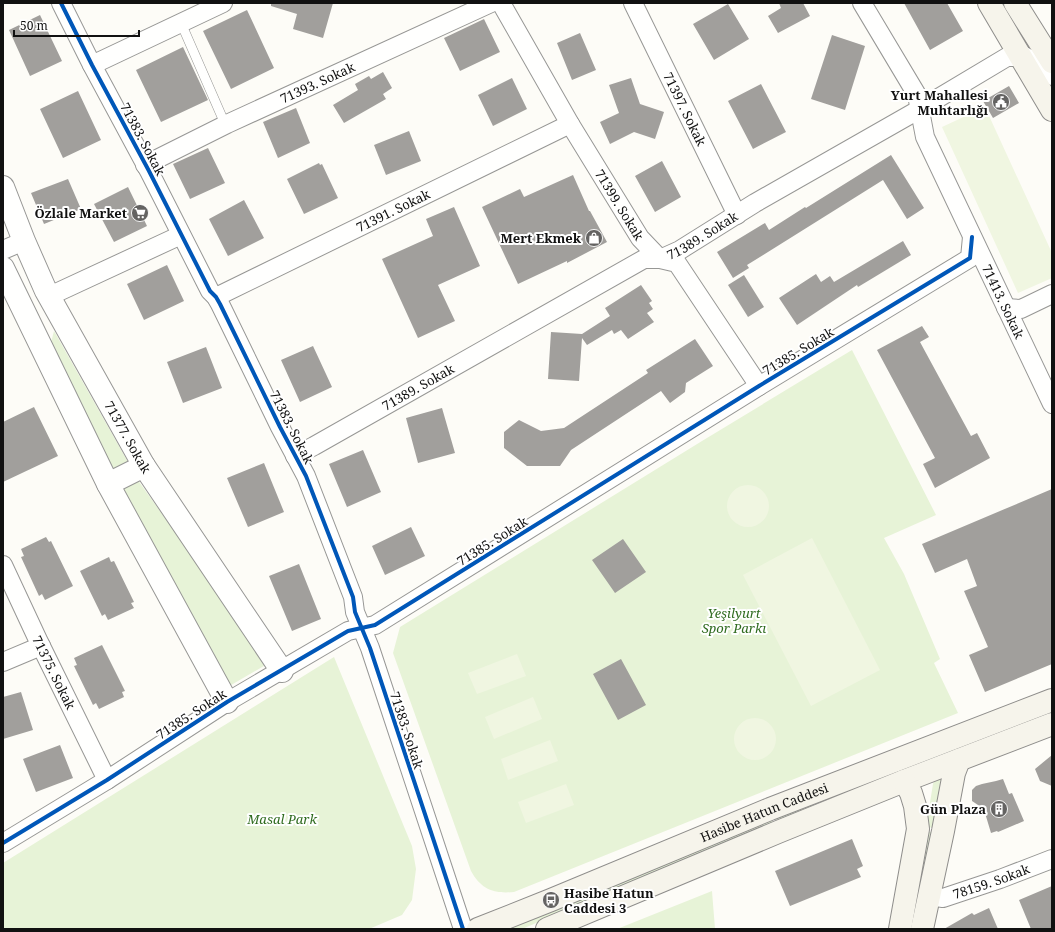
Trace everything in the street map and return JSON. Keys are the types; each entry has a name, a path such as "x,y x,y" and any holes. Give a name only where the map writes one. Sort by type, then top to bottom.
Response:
{"main road":[{"path":"989,3 1022,57 1049,70"},
{"path":"1015,3 1049,70 1052,110"},
{"name":"Hasibe Hatun Caddesi","path":"478,929 770,809 1052,700"},
{"name":"Hasibe Hatun Caddesi","path":"547,929 778,832 904,781 1052,724"},
{"path":"922,929 954,773 959,760"},
{"path":"900,929 918,829 915,806 911,793 904,781"}],"street":[{"name":"71383. Sokak","path":"61,3 210,290 220,304 306,476 353,598 355,612 370,648 463,929"},
{"path":"92,65 223,3"},
{"name":"71393. Sokak","path":"145,165 227,124 491,3"},
{"name":"71399. Sokak","path":"501,3 570,124 640,238 660,259"},
{"name":"71397. Sokak","path":"634,3 737,215"},
{"name":"71413. Sokak","path":"862,3 917,95 925,138 1052,404"},
{"name":"71389. Sokak","path":"295,456 644,259 660,259 680,250 769,195 920,109 1007,57 1022,57"},
{"path":"1022,57 1049,70"},
{"name":"71391. Sokak","path":"216,297 570,124"},
{"name":"71377. Sokak","path":"3,187 46,292 144,466 282,671"},
{"path":"46,292 56,293 181,235"},
{"name":"71385. Sokak","path":"3,843 107,780 227,702 348,631 375,625 759,386 970,258 972,237"},
{"path":"3,250 24,241"},
{"path":"660,259 677,262 759,386"},
{"path":"3,268 108,484 227,702"},
{"path":"1006,308 1021,309 1052,294"},
{"path":"108,484 144,466"},
{"name":"71375. Sokak","path":"3,565 107,780"},
{"path":"3,662 41,646"},
{"name":"78159. Sokak","path":"929,896 943,898 1000,879 1052,859"}],"lane":[{"path":"181,23 222,117 227,124"}],"green space":[{"path":"985,107 1052,253 1052,278 1018,293 942,127"},
{"path":"54,331 129,464 111,474 48,354"},
{"name":"Yeşilyurt Spor Parkı","path":"852,350 936,515 884,538 904,574 940,659 934,663 958,713 514,892 494,891 483,886 471,871 393,653 400,627"},
{"path":"137,479 269,663 226,688 120,488"},
{"path":"748,485 763,491 769,506 763,521 748,527 733,521 727,506 733,491"},
{"path":"812,538 880,670 811,706 743,575"},
{"path":"517,654 526,676 477,694 468,673"},
{"name":"Masal Park","path":"334,657 412,846 416,869 412,900 402,915 369,929 3,929 3,863"},
{"path":"533,697 542,719 494,739 485,717"},
{"path":"755,718 770,724 776,739 770,754 755,760 740,754 734,739 740,724"},
{"path":"1012,724 1013,728 777,822 775,817"},
{"path":"550,740 558,761 508,780 501,759"},
{"path":"941,779 943,780 936,828 926,827 933,784 934,781"},
{"path":"566,784 574,805 526,823 518,802"},
{"path":"771,819 773,823 522,929 505,929"},
{"path":"926,832 935,832 913,929 910,929"},
{"path":"712,891 715,929 617,929"}],"building":[{"path":"271,3 333,3 323,38 293,29 297,14 271,6"},
{"path":"779,3 803,3 810,16 778,33 768,16 781,8"},
{"path":"904,3 947,3 963,31 930,50"},
{"path":"728,4 749,39 714,60 693,24"},
{"path":"247,10 274,68 231,89 203,31"},
{"path":"40,15 62,61 30,76 9,30"},
{"path":"484,19 500,52 460,71 444,38"},
{"path":"580,33 596,70 572,80 557,43"},
{"path":"832,35 865,46 845,110 811,99"},
{"path":"183,47 208,100 161,122 136,70"},
{"path":"383,72 392,88 383,94 386,99 344,123 333,105 358,90 355,84 369,76 371,79"},
{"path":"512,78 527,109 493,126 478,95"},
{"path":"631,78 640,104 664,112 655,139 634,132 610,144 600,122 619,113 609,85"},
{"path":"761,84 786,132 753,149 728,101"},
{"name":"Yurt Mahallesi Muhtarlığı","path":"1009,86 1019,103 993,118 983,101"},
{"path":"78,91 101,140 63,158 40,109"},
{"path":"296,108 310,143 278,158 263,122"},
{"path":"409,131 421,161 386,175 374,145"},
{"path":"208,148 225,183 190,199 173,164"},
{"path":"891,155 924,208 907,219 883,180 747,265 749,268 733,278 717,252 765,223 769,230"},
{"path":"662,161 681,197 655,212 635,176"},
{"path":"319,163 320,165 322,164 338,198 304,214 287,179"},
{"path":"573,175 589,211 607,242 567,263 567,261 518,284 482,207 520,189 524,197"},
{"path":"68,179 81,209 44,224 31,193"},
{"path":"128,187 147,226 114,242 94,204"},
{"path":"244,200 264,238 228,256 209,219"},
{"path":"454,207 480,266 438,285 455,321 418,338 382,259 433,236 426,219"},
{"path":"903,241 911,255 858,287 857,285 797,325 779,298 816,274 821,282 830,276 834,282"},
{"path":"167,265 184,301 144,320 127,284"},
{"path":"744,275 764,307 748,317 728,285"},
{"path":"641,285 652,301 649,303 653,309 647,313 654,322 628,339 621,330 614,334 612,330 587,345 582,338 579,381 548,379 551,332 582,334 610,316 605,308"},
{"path":"922,326 929,337 920,342 971,436 977,433 990,458 935,488 923,464 935,458 877,350"},
{"path":"695,339 713,366 686,383 685,392 670,403 661,391 571,450 560,466 527,466 504,448 504,432 519,420 541,431 564,428 648,373 646,370"},
{"path":"313,346 332,387 300,402 281,360"},
{"path":"206,347 222,388 183,403 167,362"},
{"path":"34,407 58,456 3,482 3,422"},
{"path":"442,408 455,453 418,463 406,418"},
{"path":"363,450 381,492 347,507 329,464"},
{"path":"264,463 284,512 248,527 227,478"},
{"path":"1052,489 1052,664 985,692 969,655 988,647 964,591 977,586 967,559 935,573 922,544"},
{"path":"411,527 425,556 385,575 372,546"},
{"path":"46,537 49,542 51,541 73,586 45,600 42,594 39,596 21,557 24,556 21,549"},
{"path":"623,539 646,572 615,593 592,560"},
{"path":"109,557 111,562 114,561 134,602 131,603 134,608 108,620 105,614 102,616 80,571"},
{"path":"299,564 321,619 292,631 269,576"},
{"path":"102,645 125,691 122,692 124,697 99,709 96,703 93,705 74,666 77,665 74,658"},
{"path":"621,659 646,705 618,720 593,674"},
{"path":"21,692 33,730 3,739 3,697"},
{"path":"60,745 73,778 36,792 23,759"},
{"path":"1052,755 1052,786 1040,781 1035,769"},
{"name":"Gün Plaza","path":"1003,779 1009,794 1012,793 1024,821 998,832 991,833 985,813 982,814 978,805 972,801 972,790 976,786"},
{"path":"852,839 863,866 857,869 861,877 790,906 775,871"},
{"path":"1052,886 1052,929 1031,929 1019,900"},
{"path":"989,908 998,929 944,929 972,913 974,915"}],"cycle path":[{"path":"61,3 210,291 220,304 280,427 306,476 353,597 355,612 370,648 463,929"},
{"path":"3,843 107,780 227,702 348,631 375,625 759,386 970,258 972,237"}],"place":[{"name":"Yurt Mahallesi Muhtarlığı","path":"1001,102"},
{"name":"Özlale Market","path":"140,213"},
{"name":"Mert Ekmek","path":"594,238"},
{"name":"Gün Plaza","path":"999,809"},
{"name":"Hasibe Hatun Caddesi 3","path":"551,900"}]}
